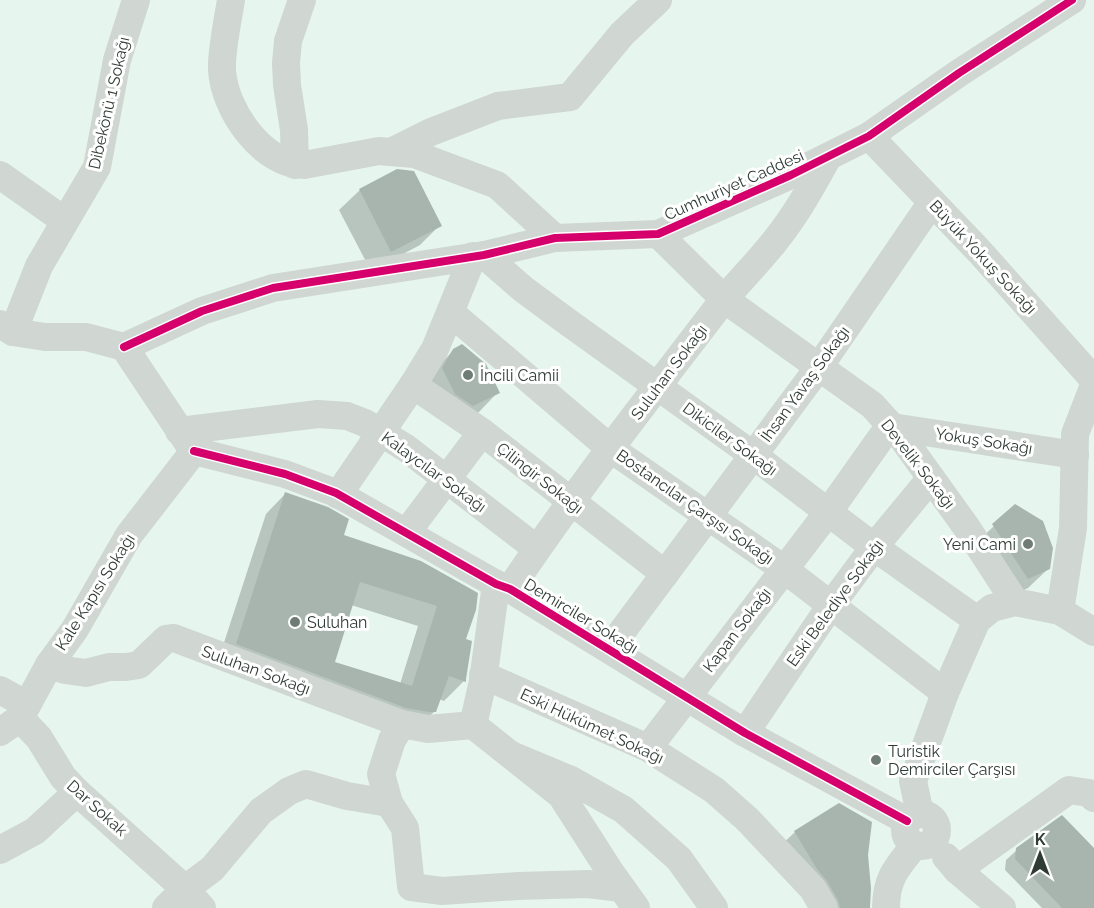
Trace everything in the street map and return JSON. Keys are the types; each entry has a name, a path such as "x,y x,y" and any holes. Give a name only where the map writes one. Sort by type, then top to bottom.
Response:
{"street":[{"name":"Dibekönü 1 Sokağı","path":"7,328 39,266 97,168 117,60 136,0"},
{"path":"231,0 222,70 227,94 236,117 275,158 295,165 304,165 379,151 414,154 496,185 555,238"},
{"path":"295,165 294,130 286,63 288,41 302,0"},
{"path":"390,152 431,132 498,106 570,97 622,34 658,0"},
{"name":"Cumhuriyet Caddesi","path":"124,347 202,311 273,288 478,256 555,238 658,234 791,175 869,136 959,73 1072,0"},
{"name":"Büyük Yokuş Sokağı","path":"869,136 979,251 1094,380"},
{"name":"Suluhan Sokağı","path":"503,587 537,549 724,299 776,240 807,196 828,157"},
{"path":"0,175 65,221"},
{"name":"İhsan Yavaş Sokağı","path":"609,649 819,367 932,202"},
{"name":"Develik Sokağı","path":"658,234 724,299 872,405 903,439 967,528 1015,602"},
{"path":"338,495 435,349 478,256"},
{"name":"Dikiciler Sokağı","path":"478,256 977,620"},
{"name":"Bostancılar Çarşısı Sokağı","path":"451,314 611,449 784,569 945,693"},
{"path":"7,328 45,337 86,337 124,347 187,441"},
{"name":"Çilingir Sokağı","path":"413,385 482,432 665,574"},
{"path":"1060,611 1083,544 1075,434 1094,385"},
{"name":"Kalaycılar Sokağı","path":"187,441 318,414 347,416 365,423 406,448 537,549"},
{"name":"Yokuş Sokağı","path":"891,426 1075,455"},
{"name":"Kapan Sokağı","path":"648,748 891,426"},
{"path":"407,532 482,432"},
{"name":"Demirciler Sokağı","path":"187,441 285,474 338,495 503,587 745,733 919,830"},
{"name":"Kale Kapısı Sokağı","path":"16,719 49,665 75,629 187,441"},
{"name":"Eski Belediye Sokağı","path":"745,733 831,605 874,547 931,478"},
{"path":"503,587 473,724 561,795 628,898"},
{"path":"1002,908 957,870 919,830 913,781 945,693 977,620 992,608 1015,602 1060,611 1094,632"},
{"name":"Suluhan Sokağı","path":"49,665 86,674 109,666 139,665 166,639 174,638 402,724 428,729 473,724"},
{"name":"Eski Hükümet Sokağı","path":"483,675 648,748 714,790 747,819 813,889 824,908"},
{"name":"Dar Sokak","path":"0,690 16,719 39,738 63,777 185,902"},
{"path":"402,724 392,740 381,774 388,803 405,828 411,887 442,891 588,884 628,898"},
{"path":"511,755 571,780 624,810 679,859 714,908"},
{"path":"185,902 261,811 289,791 306,784 347,796 388,803"},
{"path":"957,870 1069,790 1089,794 1094,798"},
{"path":"0,850 35,831 78,792"},
{"path":"886,908 886,893 893,871 919,830"}],"building":[{"path":"397,169 414,171 442,226 391,252 359,189"},
{"name":"İncili Camii","path":"462,344 486,364 500,393 473,406 455,394 442,368 453,349"},
{"name":"Suluhan","path":"285,492 328,507 349,519 344,535 421,561 478,593 476,610 466,639 472,641 466,682 449,676 436,712 406,708 236,644","holes":["360,582 437,606 412,686 335,662"]},
{"name":"Yeni Cami","path":"1015,504 1043,521 1053,548 1050,569 1028,579 992,524"},
{"path":"839,803 872,822 868,855 870,908 840,908 827,881 794,831"},
{"path":"1062,815 1094,848 1094,908 1062,908 1015,859 1016,848"}],"cycle path":[{"path":"124,347 202,311 273,288 484,255 555,238 658,234 791,175 869,136 959,73 1072,0"},
{"path":"194,451 285,474 336,493 496,584 510,589 745,733 907,821"}],"place":[{"name":"İncili Camii","path":"468,375"},
{"name":"Yeni Cami","path":"1028,544"},
{"name":"Suluhan","path":"295,622"},
{"name":"Turistik Demirciler Çarşısı","path":"876,760"}]}
